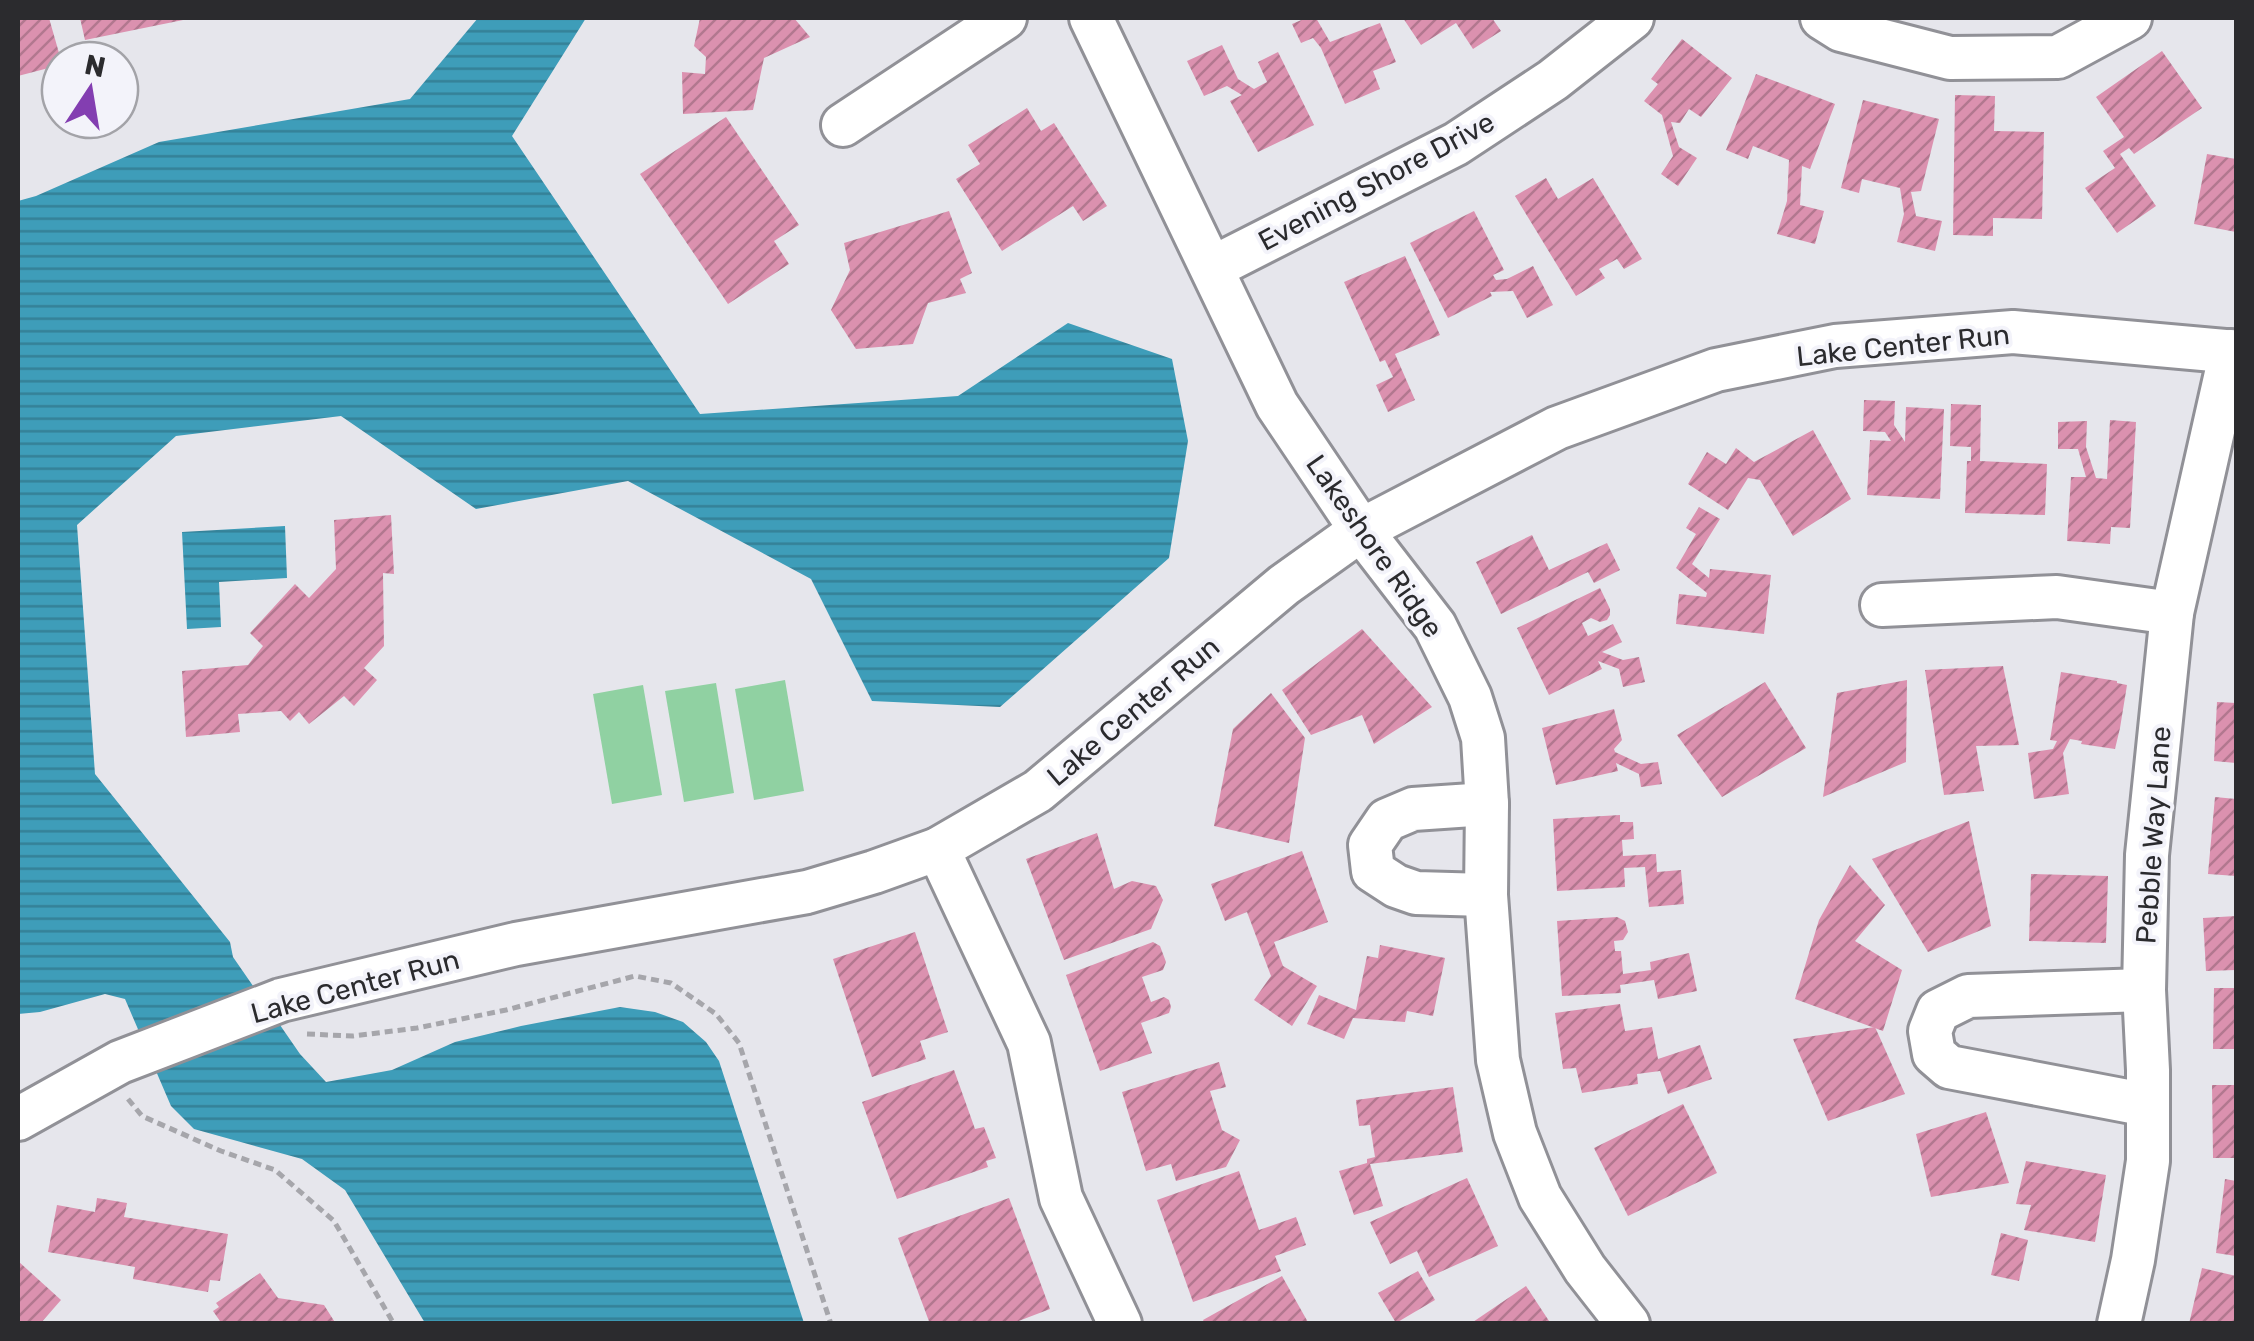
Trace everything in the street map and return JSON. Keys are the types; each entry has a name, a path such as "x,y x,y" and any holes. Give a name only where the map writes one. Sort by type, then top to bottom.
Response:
{"street":[{"path":"844,126 1004,18"},
{"name":"Lakeshore Ridge","path":"1092,18 1277,405 1361,530 1435,626 1470,697 1483,738 1486,894 1498,1060 1515,1133 1540,1196 1585,1269 1628,1324"},
{"name":"Evening Shore Drive","path":"1212,268 1456,144 1554,80 1632,18"},
{"path":"1822,18 1841,30 1950,58 2058,57 2130,18"},
{"name":"Lake Center Run","path":"18,1119 112,1067 287,1017 516,944 807,892 938,849 1038,791 1284,585 1361,530 1556,428 1716,370 1835,346 2013,332 2234,351"},
{"name":"Pebble Way Lane","path":"2118,1324 2133,1260 2148,1161 2144,990 2147,854 2172,612 2234,351"},
{"path":"1882,605 2057,597 2172,612"},
{"path":"1486,894 1416,893 1396,886 1373,870 1370,845 1387,820 1412,809 1487,804"},
{"path":"938,849 1029,1043 1060,1198 1120,1324"},
{"path":"2144,990 1968,996 1938,1011 1930,1031 1934,1054 1949,1068 2148,1105"}],"path":[{"path":"287,1017 354,1036 506,1010 635,976 671,982 716,1014 739,1043 831,1324"},
{"path":"112,1067 142,1116 275,1170 334,1221 394,1324"}],"green space":[{"path":"785,680 804,791 754,800 735,689"},
{"path":"716,683 734,793 684,802 665,691"},
{"path":"643,685 662,795 612,804 593,694"}],"water":[{"path":"478,18 586,18 512,136 700,414 958,396 1068,323 1172,359 1188,441 1169,558 1000,707 872,701 811,579 628,481 476,509 341,416 176,436 77,525 95,774 230,942 233,957 300,1054 326,1082 392,1070 455,1042 620,1007 655,1012 683,1022 706,1042 719,1061 804,1323 425,1323 345,1190 302,1159 194,1129 171,1106 125,999 105,994 18,1014 18,201 159,142 410,99"},
{"path":"285,526 287,578 219,582 221,627 187,629 182,532"}],"building":[{"path":"18,18 49,18 55,40 40,40 40,70 18,76"},
{"path":"80,18 188,18 188,19 85,40"},
{"path":"700,18 794,18 810,37 764,58 753,110 683,114 682,72 705,74 706,57 694,46"},
{"path":"1316,18 1330,42 1380,23 1396,62 1373,71 1380,89 1345,104 1321,48 1313,38 1301,43 1292,24"},
{"path":"1403,18 1492,18 1501,31 1473,49 1456,23 1421,45"},
{"path":"1682,39 1732,78 1701,117 1689,109 1680,123 1671,122 1679,147 1697,158 1678,186 1661,174 1673,156 1662,115 1644,101 1658,84 1651,79"},
{"path":"1222,45 1238,79 1254,89 1267,82 1258,62 1278,52 1314,125 1258,152 1230,101 1242,95 1227,86 1204,96 1187,61"},
{"path":"2162,51 2202,108 2134,154 2129,148 2120,154 2156,206 2117,233 2085,188 2115,168 2103,151 2124,137 2096,97"},
{"path":"1756,74 1835,104 1810,169 1802,166 1800,205 1824,211 1815,244 1777,234 1787,201 1789,160 1753,146 1748,159 1726,150"},
{"path":"1955,95 1995,96 1994,131 2044,132 2042,219 1993,218 1993,236 1953,235"},
{"path":"1863,100 1939,119 1921,191 1911,192 1916,216 1942,221 1935,251 1897,242 1904,214 1900,188 1862,179 1859,193 1841,188"},
{"path":"1027,108 1041,131 1054,123 1107,206 1083,221 1073,206 1002,251 956,179 980,164 968,145"},
{"path":"726,117 799,225 774,241 789,264 728,304 640,174"},
{"path":"2207,154 2236,159 2236,232 2194,224"},
{"path":"1546,178 1558,199 1593,178 1642,259 1624,269 1617,259 1599,269 1605,278 1576,296 1515,196"},
{"path":"949,211 972,273 960,279 966,293 928,303 913,344 856,349 831,310 850,270 844,243"},
{"path":"1474,211 1504,270 1493,275 1496,280 1533,266 1553,305 1527,318 1513,291 1490,292 1492,296 1448,318 1410,243"},
{"path":"1405,256 1440,335 1395,354 1415,400 1388,412 1376,385 1393,377 1385,360 1380,362 1344,282"},
{"path":"1864,400 1895,401 1894,425 1905,442 1906,407 1944,409 1940,499 1867,495 1870,440 1891,441 1885,432 1863,431"},
{"path":"1951,404 1981,405 1980,461 2047,464 2045,515 1965,513 1971,447 1950,446"},
{"path":"2110,420 2136,422 2130,528 2111,527 2110,544 2067,541 2071,477 2086,477 2078,449 2058,449 2058,422 2087,421 2086,447 2096,478 2107,479"},
{"path":"1813,430 1851,499 1793,536 1760,480 1748,478 1728,510 1688,484 1707,452 1726,464 1736,448 1754,462"},
{"path":"1699,507 1720,519 1692,564 1709,578 1710,569 1771,575 1764,634 1676,624 1679,594 1706,597 1707,593 1676,568 1696,534 1686,528"},
{"path":"391,515 394,574 383,573 384,646 364,668 377,680 354,706 344,696 309,724 299,712 290,721 281,711 238,714 240,732 186,737 182,671 248,665 263,646 250,633 295,584 309,598 336,569 334,520"},
{"path":"1532,535 1549,570 1607,543 1620,570 1594,583 1588,572 1501,614 1476,562"},
{"path":"1600,588 1610,615 1600,622 1591,618 1582,623 1588,636 1613,624 1622,642 1602,652 1623,660 1639,657 1645,682 1623,687 1619,669 1598,661 1602,669 1549,695 1517,628"},
{"path":"1362,629 1432,707 1374,744 1362,715 1311,735 1282,690"},
{"path":"2003,666 2019,745 1976,746 1984,791 1944,795 1925,670"},
{"path":"2061,672 2127,685 2120,728 2115,749 2070,739 2063,753 2069,794 2034,799 2028,753 2053,749 2057,741 2050,740"},
{"path":"1907,680 1906,762 1823,797 1837,693"},
{"path":"1765,682 1806,748 1722,797 1677,735"},
{"path":"1271,693 1305,738 1289,843 1214,826 1233,729"},
{"path":"2217,702 2236,703 2236,763 2214,761"},
{"path":"1614,709 1622,740 1615,752 1641,764 1658,762 1662,784 1641,787 1639,774 1616,763 1618,771 1556,785 1542,728"},
{"path":"2215,797 2236,799 2236,876 2208,874"},
{"path":"1620,815 1620,822 1633,822 1634,839 1622,840 1623,856 1656,854 1657,872 1681,870 1684,904 1649,907 1645,867 1624,868 1625,887 1557,891 1553,819"},
{"path":"1969,821 1991,926 1928,952 1872,859"},
{"path":"1097,833 1114,889 1132,881 1156,886 1163,900 1151,929 1064,960 1026,859"},
{"path":"1302,851 1328,922 1274,942 1283,966 1317,986 1292,1026 1254,1000 1271,976 1247,912 1225,921 1211,884"},
{"path":"1850,865 1885,905 1855,941 1902,970 1883,1031 1795,999 1819,920"},
{"path":"2031,874 2108,876 2106,943 2029,941"},
{"path":"2236,916 2236,970 2206,971 2203,918"},
{"path":"1617,917 1625,921 1628,932 1623,940 1614,941 1615,951 1621,951 1623,974 1651,970 1650,962 1689,953 1697,991 1658,999 1654,980 1620,985 1621,993 1562,996 1557,921"},
{"path":"915,932 948,1032 920,1041 926,1059 872,1077 833,959"},
{"path":"1153,942 1160,946 1166,962 1163,970 1142,977 1151,1002 1164,997 1169,1000 1169,1013 1141,1023 1152,1053 1100,1071 1066,975"},
{"path":"1380,945 1445,958 1433,1016 1407,1011 1405,1022 1353,1018 1344,1039 1307,1024 1319,995 1356,1010 1367,956 1378,958"},
{"path":"2214,988 2236,988 2236,1049 2213,1049"},
{"path":"1620,1004 1625,1031 1652,1027 1658,1059 1700,1045 1712,1079 1668,1094 1660,1071 1637,1074 1638,1084 1582,1093 1576,1068 1563,1069 1555,1013"},
{"path":"1875,1027 1905,1094 1828,1121 1793,1039"},
{"path":"1219,1062 1226,1087 1210,1091 1222,1130 1240,1140 1226,1167 1176,1181 1171,1164 1146,1171 1122,1092"},
{"path":"954,1070 975,1129 984,1127 996,1158 986,1161 988,1167 897,1199 862,1102"},
{"path":"2212,1085 2236,1085 2236,1158 2213,1158"},
{"path":"1453,1087 1463,1152 1370,1164 1383,1206 1354,1215 1339,1171 1375,1157 1370,1125 1359,1126 1356,1100"},
{"path":"1683,1104 1717,1173 1628,1216 1594,1148"},
{"path":"1986,1112 2009,1183 1931,1197 1916,1134"},
{"path":"2026,1161 2106,1175 2095,1242 2024,1230 2031,1205 2016,1204"},
{"path":"1239,1171 1259,1230 1296,1217 1306,1245 1275,1256 1281,1271 1193,1302 1157,1200"},
{"path":"1467,1178 1498,1246 1429,1277 1417,1251 1390,1264 1370,1222"},
{"path":"2225,1179 2236,1181 2236,1256 2216,1253"},
{"path":"97,1198 127,1203 124,1217 228,1234 220,1281 210,1280 208,1292 133,1279 135,1267 48,1252 57,1205 95,1212"},
{"path":"1009,1198 1050,1309 1011,1324 930,1324 898,1238"},
{"path":"2001,1233 2028,1240 2019,1281 1991,1275"},
{"path":"18,1261 61,1300 40,1324 18,1324"},
{"path":"2202,1268 2236,1276 2236,1324 2189,1324"},
{"path":"1418,1271 1435,1300 1396,1323 1378,1293"},
{"path":"260,1273 278,1298 324,1305 336,1324 222,1324 213,1311 219,1307 216,1303"},
{"path":"1282,1276 1309,1324 1205,1324 1203,1320"},
{"path":"1526,1286 1551,1324 1470,1324"}]}
